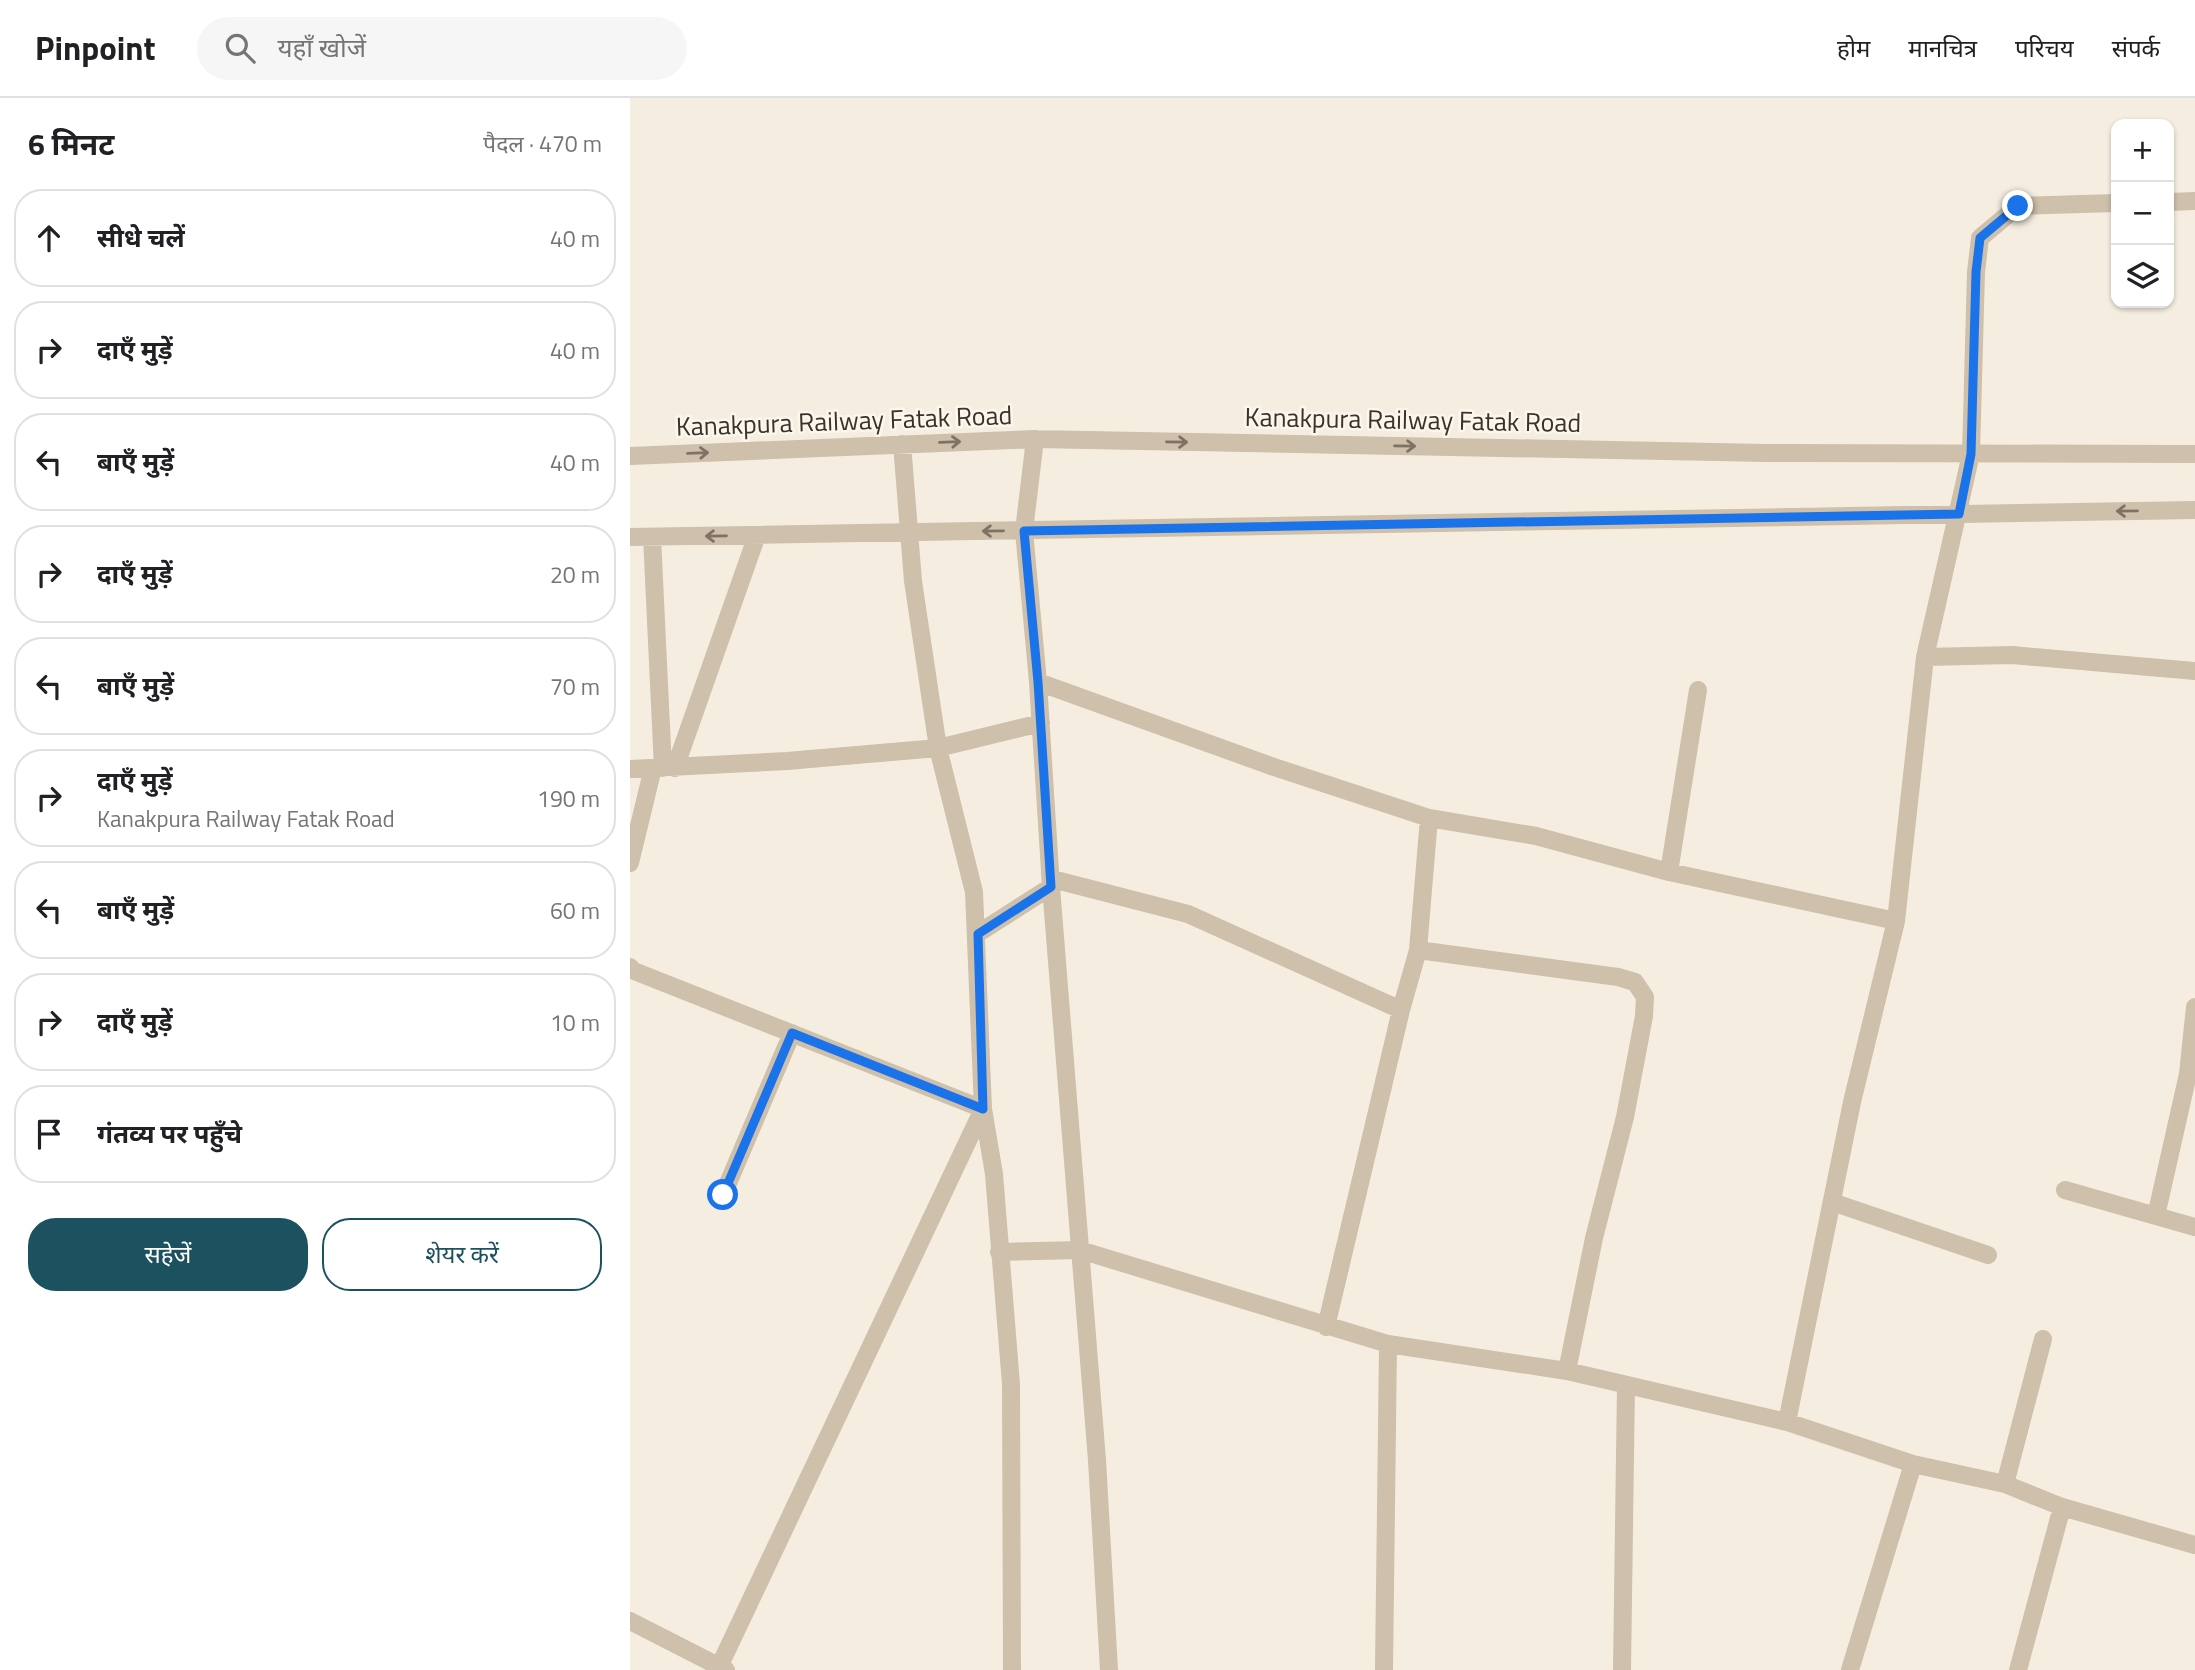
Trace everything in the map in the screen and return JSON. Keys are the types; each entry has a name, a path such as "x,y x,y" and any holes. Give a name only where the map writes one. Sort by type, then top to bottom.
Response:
{"street":[{"path":"2174,202 2195,201"},
{"path":"1787,1422 1856,1089 1896,921 1925,657 1971,454 1976,272 1980,238 2018,206 2111,203"},
{"path":"1035,439 1024,531 1038,682 1051,887 1097,1460 1109,1670"},
{"name":"Kanakpura Railway Fatak Road","path":"630,456 1035,439 1766,453 2195,454"},
{"path":"902,444 913,581 938,748 974,892 978,934 983,1109 994,1174 1011,1384 1012,1670"},
{"path":"630,537 2195,510"},
{"path":"630,863 664,768 757,535"},
{"path":"652,537 664,768"},
{"path":"1925,657 2012,655 2195,671"},
{"path":"1038,682 1274,767 1430,818 1536,836 1669,872 1896,921"},
{"path":"1669,872 1698,690"},
{"path":"630,769 787,761 938,748 1041,723"},
{"path":"1326,1327 1401,1010 1418,950 1430,818"},
{"path":"978,934 1060,881 1188,914 1401,1010"},
{"path":"1418,950 1618,976 1634,982 1645,997 1625,1116 1594,1238 1567,1371"},
{"path":"630,967 634,971 983,1109"},
{"path":"2156,1216 2188,1074 2195,1007"},
{"path":"723,1195 792,1033"},
{"path":"630,1621 723,1668 983,1109"},
{"path":"2064,1190 2195,1227"},
{"path":"1832,1202 1988,1255"},
{"path":"999,1252 1080,1250 1388,1344 1567,1371 1787,1422 1913,1464 2004,1484 2062,1507 2195,1545"},
{"path":"2004,1484 2043,1339"},
{"path":"1384,1670 1388,1344"},
{"path":"1622,1670 1626,1385"},
{"path":"1850,1670 1913,1464"},
{"path":"2018,1670 2062,1507"}],"route":[{"path":"723,1195 792,1033 983,1109 978,934 1051,887 1038,682 1024,531 1959,514 1971,454 1976,272 1980,238 2018,206"}]}
